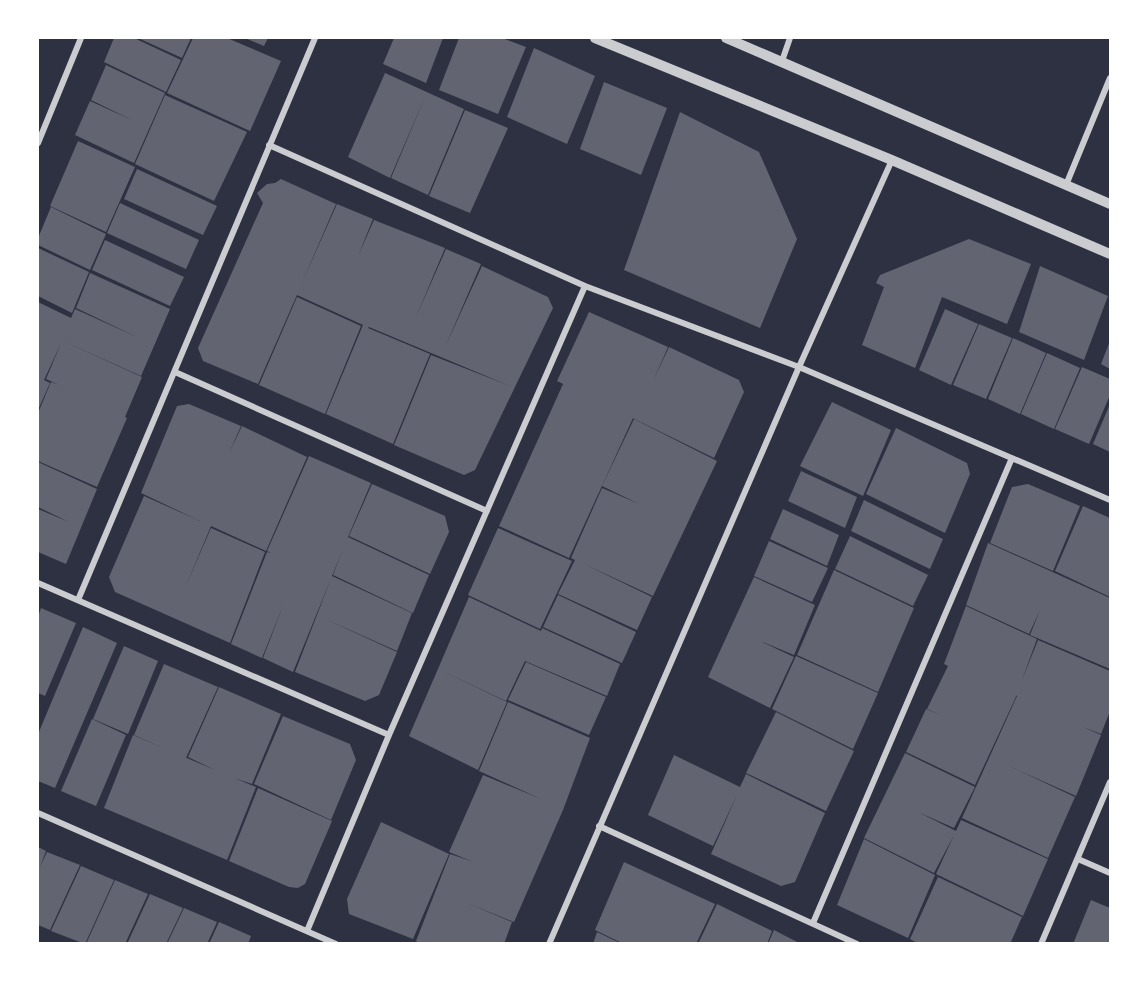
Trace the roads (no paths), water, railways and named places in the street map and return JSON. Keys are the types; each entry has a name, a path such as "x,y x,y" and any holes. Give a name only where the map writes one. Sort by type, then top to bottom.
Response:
{"street":[{"path":"38,143 81,38"},
{"path":"78,600 315,38"},
{"path":"595,38 892,160 1110,254"},
{"path":"726,38 1110,204"},
{"path":"782,61 790,38"},
{"path":"1066,185 1110,78"},
{"path":"269,145 585,286 799,367 1110,500"},
{"path":"549,944 799,367 892,160"},
{"path":"307,931 389,735 585,286"},
{"path":"175,372 487,511"},
{"path":"813,923 1012,458"},
{"path":"38,583 389,735"},
{"path":"1041,944 1110,782"},
{"path":"38,813 336,944"},
{"path":"599,826 857,944"},
{"path":"1078,859 1110,873"}]}
